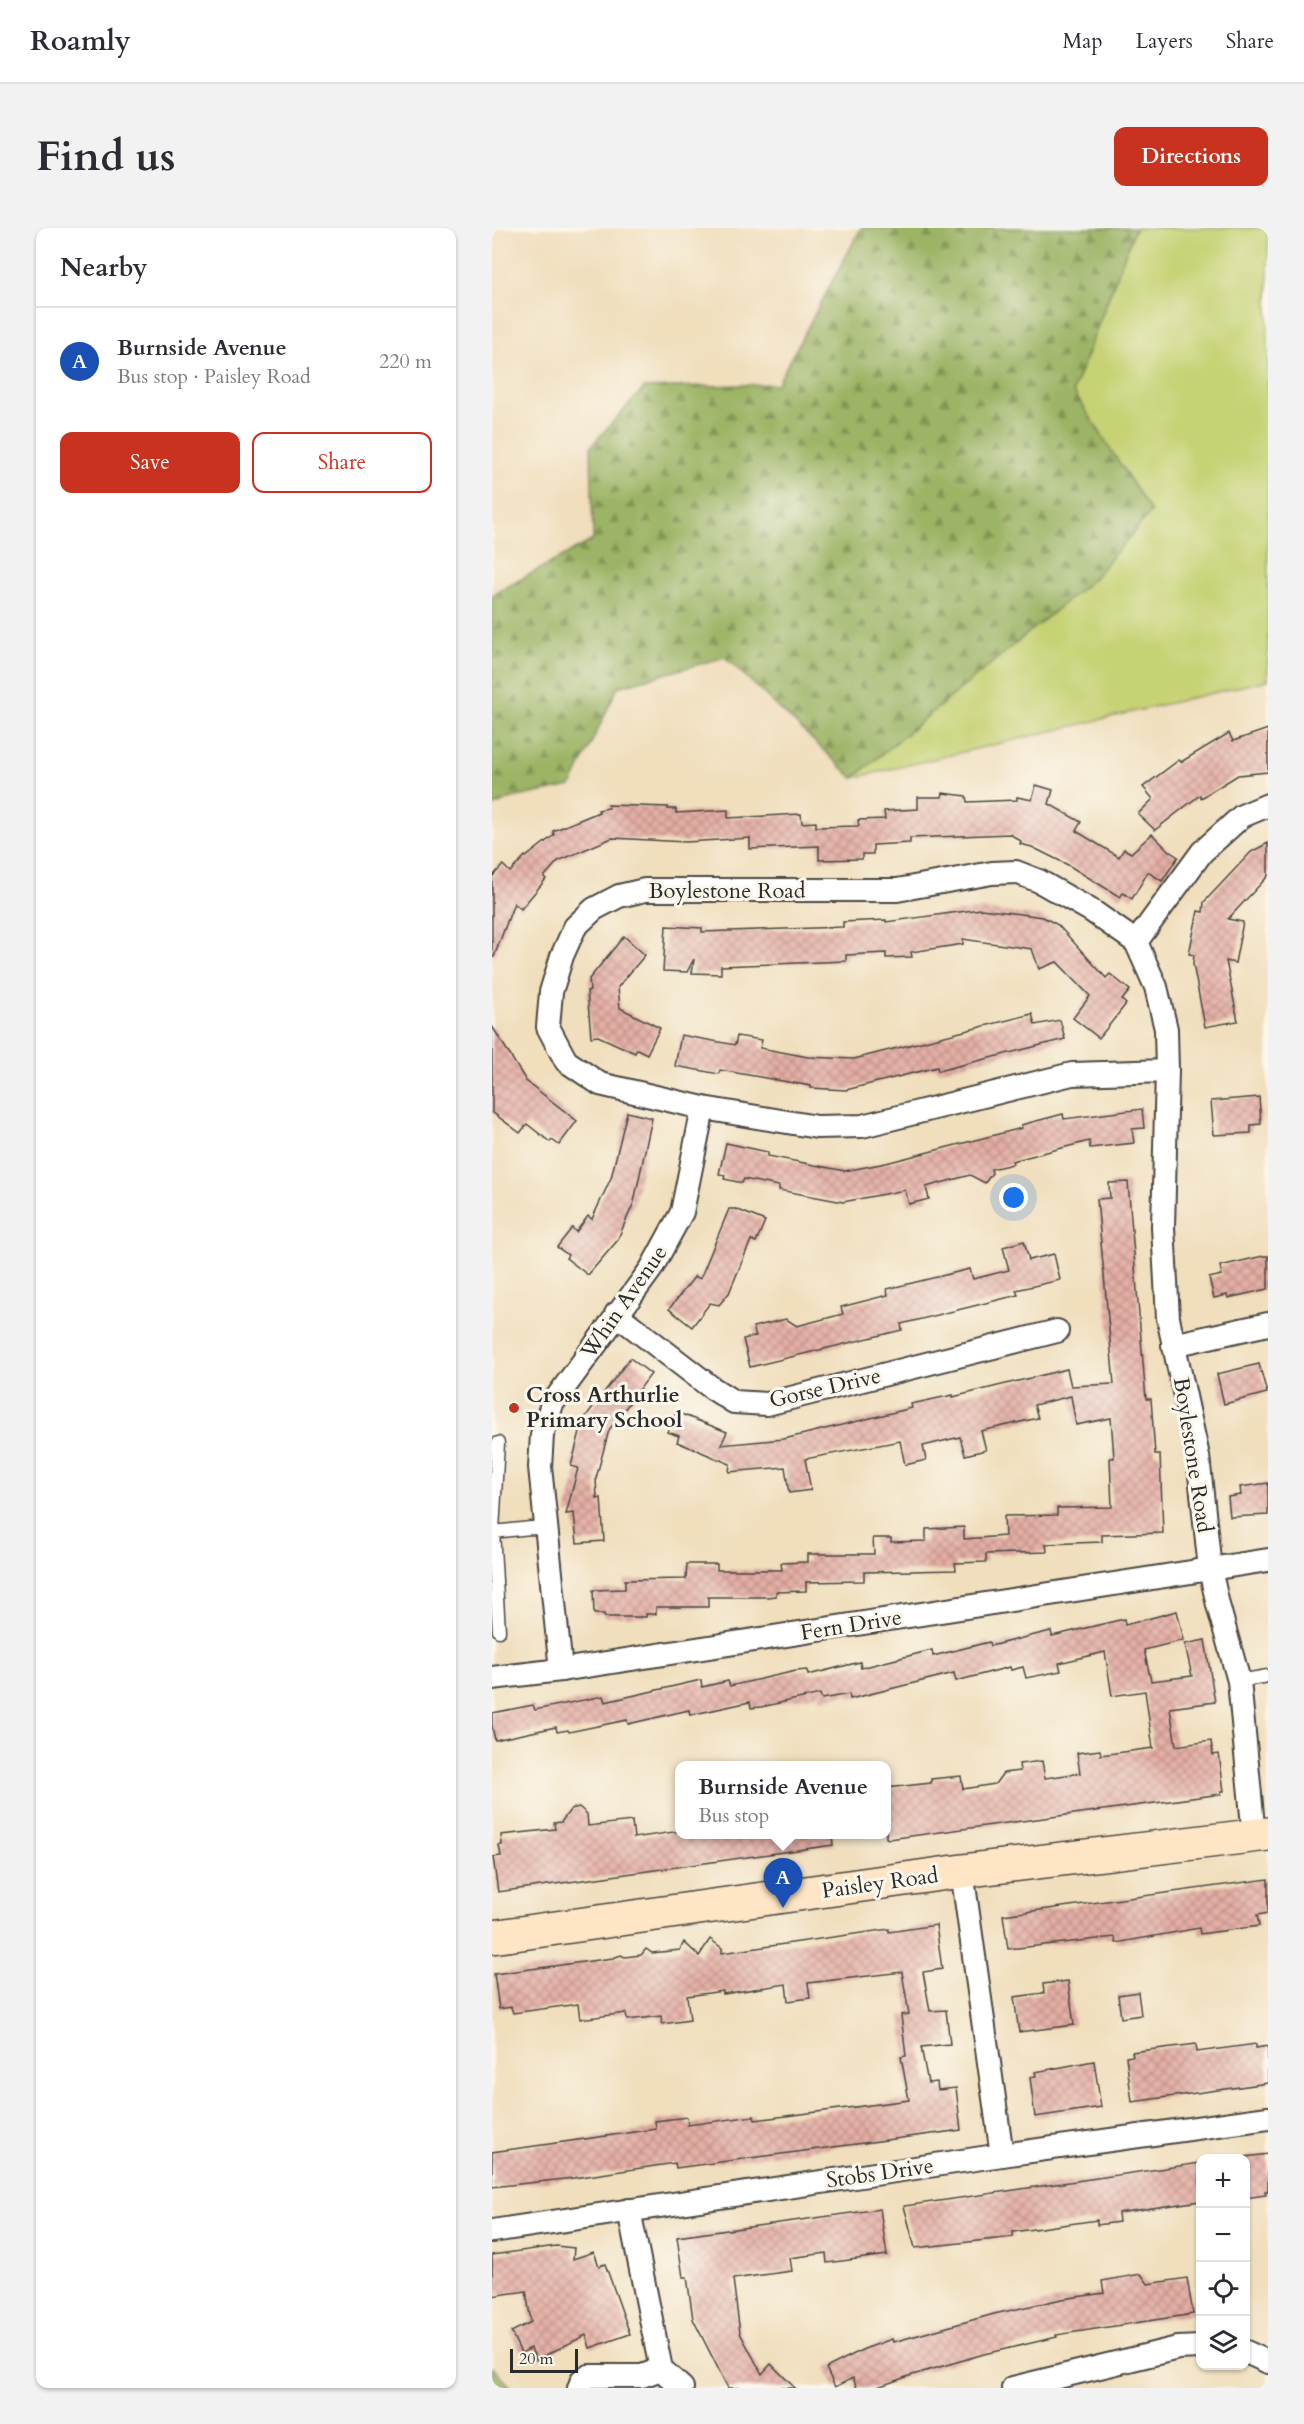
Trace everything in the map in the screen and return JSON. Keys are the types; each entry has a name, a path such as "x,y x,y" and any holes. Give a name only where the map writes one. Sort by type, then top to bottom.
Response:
{"main road":[{"name":"Paisley Road","path":"492,1937 962,1871 1261,1835"}],"street":[{"path":"1136,942 1202,852 1242,816 1268,805"},
{"name":"Boylestone Road","path":"1167,1071 1072,1074 862,1126 817,1127 703,1108 600,1084 566,1061 548,1027 551,992 562,956 575,927 594,909 619,896 645,890 897,890 992,873 1016,872 1040,881 1092,911 1136,942 1156,987 1166,1029 1167,1071 1163,1227 1168,1318 1198,1456 1210,1569 1239,1682 1261,1835"},
{"name":"Whin Avenue","path":"561,1670 540,1467 542,1435 552,1404 651,1269 682,1212 703,1108"},
{"name":"Gorse Drive","path":"616,1314 734,1402 767,1404 1057,1330"},
{"path":"1173,1345 1268,1324"},
{"name":"Fern Drive","path":"492,1678 561,1670 1268,1560"},
{"path":"962,1871 1002,2155"},
{"name":"Stobs Drive","path":"492,2231 1268,2118"},
{"path":"629,2210 661,2369 682,2388"},
{"path":"1013,2388 1178,2348 1196,2347"},
{"path":"1250,2354 1268,2362"},
{"path":"579,2388 582,2380 589,2376 642,2376 661,2369"}],"lane":[{"path":"498,1443 493,1532 499,1631"},
{"path":"493,1532 546,1528"},
{"path":"1239,1682 1268,1676"}],"green space":[{"path":"861,228 1135,228 1073,391 1151,512 1092,580 853,778 725,657 618,687 571,786 512,798 492,807 492,595 593,540 591,446 644,388 777,384"},
{"path":"1135,228 1268,228 1268,680 853,778 1092,580 1151,512 1073,391"},
{"path":"493,2368 512,2388 492,2388"}],"building":[{"path":"1268,729 1268,772 1238,775 1201,798 1200,795 1155,830 1138,814 1153,799 1143,787 1179,760 1181,762 1229,733 1233,741"},
{"path":"1036,785 1053,790 1049,804 1081,822 1076,831 1119,857 1124,849 1131,853 1152,834 1178,857 1162,881 1148,872 1132,899 1123,893 1120,897 1068,865 1032,847 1020,844 1021,841 1010,834 910,838 910,843 873,845 873,854 862,854 862,859 819,860 819,846 750,849 750,838 686,842 612,838 558,861 521,909 514,903 494,957 492,957 492,877 503,865 510,872 525,856 554,835 553,831 599,812 598,810 609,808 608,805 668,807 668,809 676,809 676,813 728,810 728,818 801,814 802,823 816,822 816,827 859,826 858,820 885,819 884,811 918,809 918,797 942,797 943,793 966,796 967,802 1017,800 1017,797 1032,800"},
{"path":"1268,843 1268,876 1228,919 1243,922 1235,963 1226,961 1238,1021 1205,1027 1193,964 1194,955 1189,954 1198,911 1203,912 1204,902 1251,852"},
{"path":"981,909 1043,917 1058,925 1106,978 1110,974 1130,990 1122,1000 1126,1004 1099,1038 1073,1018 1090,996 1057,962 1039,969 1032,949 963,939 963,944 911,952 912,957 886,958 886,953 846,955 846,961 721,966 721,974 692,973 694,959 687,972 663,971 666,926 702,928 702,932 843,927 843,922 886,920 886,922"},
{"path":"624,936 645,955 618,987 620,1008 660,1028 647,1054 637,1049 635,1053 598,1036 591,1037 587,991 590,991 589,979"},
{"path":"1032,1014 1035,1025 1060,1020 1065,1039 938,1071 937,1067 846,1090 811,1088 811,1086 720,1070 719,1074 675,1066 681,1035 735,1045 737,1036 762,1040 760,1048 808,1057 854,1059"},
{"path":"492,1026 526,1081 577,1121 559,1145 552,1140 550,1142 527,1124 520,1133 492,1112"},
{"path":"1259,1097 1261,1124 1251,1125 1251,1133 1214,1135 1211,1101"},
{"path":"1142,1109 1144,1128 1132,1129 1134,1143 1090,1148 1089,1141 1012,1161 1013,1164 991,1169 992,1173 985,1183 970,1175 926,1187 929,1199 909,1204 905,1190 843,1202 779,1190 779,1186 744,1179 742,1183 724,1179 725,1175 719,1174 726,1143 768,1152 768,1156 845,1171 886,1163 1022,1128 1021,1125 1063,1114 1064,1119"},
{"path":"627,1112 652,1118 634,1202 617,1241 588,1275 566,1258 568,1255 557,1247 572,1228 576,1232 588,1216 592,1219 611,1178"},
{"path":"1128,1182 1146,1399 1151,1399 1155,1454 1160,1454 1163,1533 1102,1535 1102,1542 1046,1544 1047,1552 986,1554 986,1562 955,1563 956,1570 864,1572 864,1581 806,1582 806,1591 776,1592 776,1596 708,1597 708,1607 656,1607 656,1614 646,1614 646,1617 605,1617 604,1614 594,1614 593,1590 625,1589 625,1580 686,1579 687,1564 717,1564 717,1570 782,1570 781,1563 808,1562 808,1554 874,1554 873,1538 891,1538 891,1542 926,1541 926,1529 964,1527 964,1539 1005,1536 1004,1516 1057,1515 1057,1508 1112,1507 1110,1458 1114,1458 1111,1418 1076,1425 1071,1396 1034,1405 1038,1418 981,1431 986,1450 965,1455 960,1437 923,1446 926,1460 905,1465 900,1441 805,1459 811,1490 789,1493 785,1467 729,1472 730,1464 677,1442 679,1436 668,1432 676,1412 727,1432 721,1445 784,1439 912,1408 911,1404 953,1395 953,1397 1067,1369 1071,1386 1114,1384 1097,1199 1110,1198 1109,1183"},
{"path":"729,1209 736,1209 765,1221 756,1242 751,1240 729,1293 719,1305 710,1303 692,1327 669,1309 695,1276 700,1279"},
{"path":"1024,1241 1029,1260 1054,1254 1060,1280 1016,1290 1018,1295 901,1324 902,1330 750,1367 743,1339 756,1336 753,1327 786,1319 797,1326 843,1314 841,1307 888,1295 887,1289 970,1269 973,1279 1009,1270 1003,1247"},
{"path":"1268,1256 1268,1289 1228,1298 1227,1295 1214,1298 1209,1278 1222,1275 1220,1266"},
{"path":"630,1358 651,1374 609,1430 596,1478 597,1499 601,1498 604,1541 577,1543 574,1513 566,1514 578,1468 571,1466 583,1420"},
{"path":"1259,1364 1267,1393 1224,1404 1217,1374"},
{"path":"1268,1483 1268,1515 1230,1517 1228,1497 1241,1495 1240,1487"},
{"path":"1177,1611 1184,1640 1144,1650 1151,1681 1192,1676 1185,1644 1205,1640 1215,1702 1170,1708 1176,1746 1211,1741 1213,1755 1219,1754 1224,1791 1221,1791 1221,1794 891,1839 891,1787 931,1783 931,1779 961,1776 963,1789 995,1784 1003,1773 1020,1771 1019,1764 1042,1761 1045,1778 1080,1773 1077,1753 1100,1750 1101,1755 1153,1748 1145,1691 1112,1696 1105,1652 1059,1663 1061,1671 1026,1678 1023,1667 1011,1670 1010,1667 956,1681 954,1673 850,1699 849,1694 822,1699 820,1694 751,1708 750,1702 690,1715 689,1710 628,1724 627,1720 569,1732 568,1730 557,1732 556,1727 495,1740 492,1726 492,1713 533,1705 535,1710 603,1696 605,1702 701,1680 702,1687 728,1681 730,1686 796,1671 807,1670 808,1675 860,1662 861,1668 932,1650 933,1656 989,1642 990,1646 1051,1631 1052,1636 1124,1619 1125,1625"},
{"path":"579,1807 587,1814 588,1826 632,1821 634,1838 675,1832 675,1839 832,1839 833,1845 498,1892 493,1857 501,1856 499,1845 502,1845 501,1835 555,1829 554,1823 561,1822 571,1809"},
{"path":"1268,1879 1268,1913 1257,1915 1259,1926 1200,1934 1199,1928 1116,1943 1115,1937 1008,1949 1003,1915"},
{"path":"936,1925 942,1969 923,1972 930,2011 946,2010 950,2044 921,2047 928,2083 937,2082 938,2090 956,2088 961,2130 676,2168 675,2163 492,2187 492,2152 656,2129 655,2121 687,2117 688,2125 754,2116 755,2120 909,2100 901,2057 906,2056 901,2015 909,2014 902,1972 808,1983 810,1998 788,2001 786,1984 723,1994 723,1991 687,1996 690,2020 662,2024 661,2016 627,2020 626,2013 580,2019 578,2004 513,2013 511,2007 499,2009 494,1974 621,1955 625,1957 641,1955 646,1949 652,1953 680,1950 684,1942 699,1956 710,1939 722,1948 722,1953 889,1929 889,1932"},
{"path":"1068,1981 1074,2025 1019,2032 1014,1997 1044,1993 1043,1984"},
{"path":"1138,1992 1141,2015 1121,2018 1118,1995"},
{"path":"1196,2044 1197,2052 1256,2044 1256,2048 1268,2046 1268,2083 1132,2102 1126,2057 1133,2056 1132,2052"},
{"path":"1094,2061 1101,2107 1035,2117 1030,2077 1036,2076 1035,2072"},
{"path":"1268,2154 1268,2191 1265,2191 1266,2195 1250,2197 1250,2156"},
{"path":"1196,2164 1196,2202 1118,2213 1119,2222 1097,2225 1097,2220 1013,2232 1013,2237 915,2248 904,2206"},
{"path":"880,2209 887,2255 827,2263 826,2253 790,2258 792,2271 733,2279 740,2333 762,2374 771,2364 795,2388 728,2388 693,2319 687,2277 683,2277 677,2237"},
{"path":"556,2246 574,2248 573,2259 594,2252 599,2266 605,2264 630,2334 590,2348 586,2335 536,2360 531,2348 521,2353 511,2332 531,2322 526,2291 492,2296 492,2255"},
{"path":"1141,2274 1148,2284 1187,2278 1193,2314 1056,2335 1057,2337 984,2354 875,2388 857,2388 853,2378 835,2387 826,2368 864,2349 892,2339 893,2342 994,2314 1062,2299 1104,2293 1102,2281"}],"place":[{"name":"Cross Arthurlie Primary School","path":"514,1408"},
{"name":"Burnside Avenue","path":"783,1908"}]}
